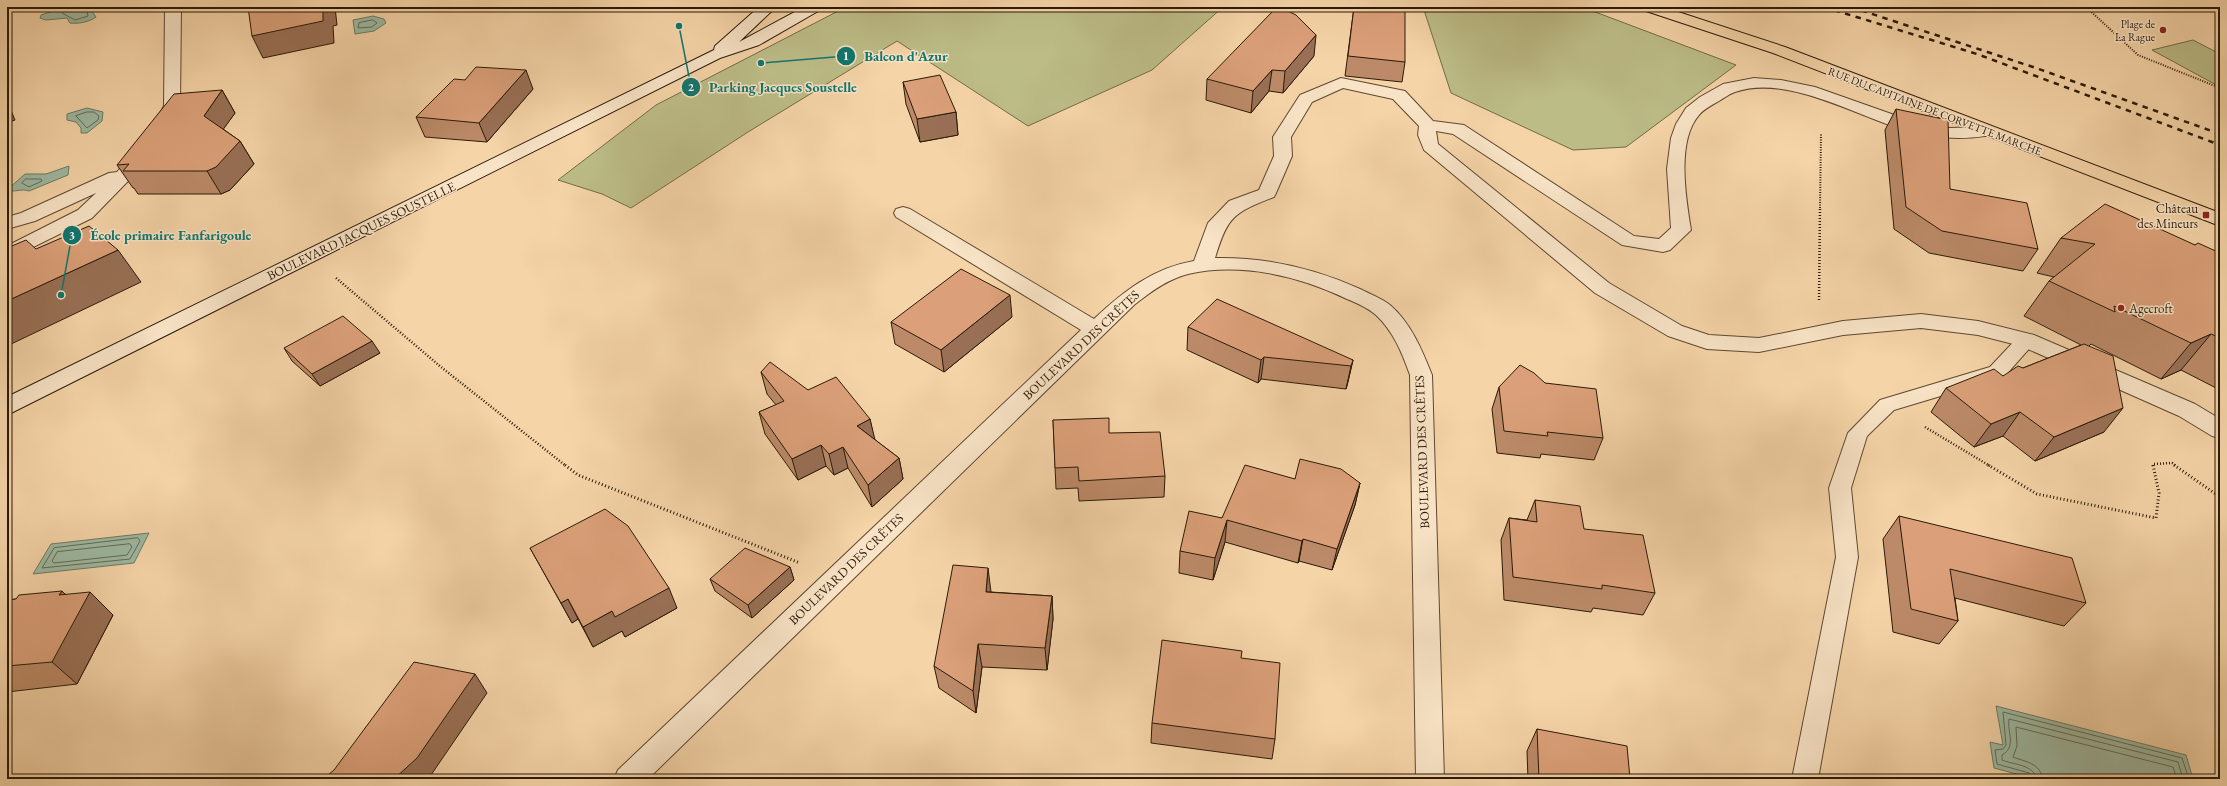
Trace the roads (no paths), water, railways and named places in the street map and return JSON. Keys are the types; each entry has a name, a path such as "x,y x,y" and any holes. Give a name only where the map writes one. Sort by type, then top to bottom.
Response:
{"main road":[{"name":"RUE DU CAPITAINE DE CORVETTE MARCHE","path":"1648,7 1779,50 1985,131 2220,220"}],"street":[{"path":"7,254 85,214 127,172 159,131 172,106 173,7"},
{"name":"BOULEVARD JACQUES SOUSTELLE","path":"714,55 768,7"},
{"name":"BOULEVARD JACQUES SOUSTELLE","path":"7,407 714,55 753,42 815,7"},
{"path":"1203,264 1215,226 1236,205 1267,193 1283,156 1282,137 1306,99 1341,83 1399,95 1428,126 1427,135 1430,146 1602,288 1675,331 1707,342 1759,345 1843,328 1921,321 1978,328 2027,340 2187,410 2220,430"},
{"path":"1428,126 1442,125 1458,129 1629,241 1663,246 1681,230 1677,201 1676,170 1680,135 1692,113 1717,92 1747,84 1780,84 1819,94 1912,126 1962,134 1985,131"},
{"path":"7,223 28,217 127,172"},
{"path":"903,213 1095,329"},
{"name":"BOULEVARD DES CRÊTES","path":"628,779 1095,329 1137,291 1156,280 1203,264 1276,267 1310,276 1345,289 1382,309 1406,336 1421,375 1430,779"}],"lane":[{"path":"1805,779 1847,557 1840,488 1858,433 1887,405 1997,372 2027,340"}],"water":[{"path":"66,7 89,7 96,17 77,23 70,23 67,18 46,20 40,18 41,15"},
{"path":"373,16 384,19 386,23 374,31 355,34 353,20"},
{"path":"87,108 103,112 102,121 87,133 81,133 81,128 76,122 67,120 67,114"},
{"path":"69,166 68,175 29,191 7,190 25,174 46,174"},
{"path":"149,533 134,563 33,574 51,544"},
{"path":"1996,706 2186,755 2193,779 2035,779 1994,768 1990,742 2003,745"}],"railway":[{"path":"1824,7 1977,54 2220,145"},
{"path":"1851,7 2036,68 2220,134"}],"place":[{"name":"Parking Jacques Soustelle","path":"679,26"},
{"name":"Plage de La Rague","path":"2163,30"},
{"name":"Balcon d'Azur","path":"761,63"},
{"name":"Château des Mineurs","path":"2206,215"},
{"name":"École primaire Fanfarigoule","path":"61,295"},
{"name":"Agecroft","path":"2121,308"}]}
